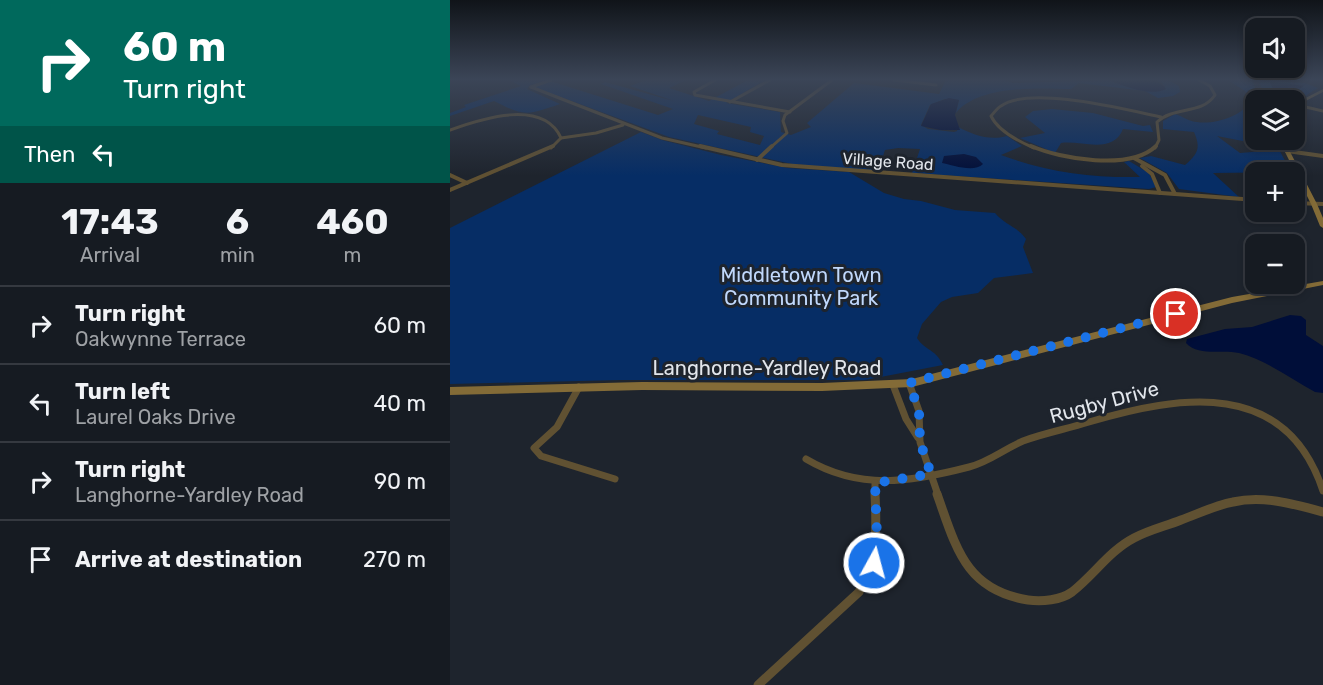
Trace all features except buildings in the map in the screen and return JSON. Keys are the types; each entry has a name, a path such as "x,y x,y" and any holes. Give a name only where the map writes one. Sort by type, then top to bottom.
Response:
{"main road":[{"path":"1288,152 1323,226"},
{"name":"Langhorne-Yardley Road","path":"1305,286 1323,283"},
{"path":"1305,290 1323,291"},
{"name":"Langhorne-Yardley Road","path":"450,391 579,387 893,385 909,383 1232,300 1265,294"}],"street":[{"name":"Village Road","path":"594,112 662,138 757,160 803,167 1245,199"},
{"path":"757,160 788,133 783,120 789,112"},
{"path":"994,112 991,116 996,125 1023,143 1044,152 1089,160 1128,159 1150,152 1158,145 1157,122 1171,112"},
{"path":"1138,112 1161,117"},
{"path":"450,130 494,117 520,114 548,124 557,131 561,138"},
{"path":"450,190 547,150 561,138 596,134 624,124"},
{"path":"1288,152 1323,157"},
{"path":"1134,158 1165,175 1175,194"},
{"path":"1128,159 1150,172 1160,192"},
{"path":"450,175 467,183"},
{"path":"1305,204 1323,204"},
{"path":"909,383 919,411 920,442"},
{"path":"893,385 906,419 920,442 950,533 963,562 985,585 1011,597 1029,601 1047,601 1072,592 1105,558 1136,537 1231,502 1247,499 1278,500 1323,512"},
{"path":"579,387 557,427 534,448 541,456 615,479"},
{"name":"Rugby Drive","path":"875,483 980,464 1022,442 1153,403 1182,400 1240,408 1264,417 1284,429 1310,455 1323,491"},
{"path":"758,685 859,592 870,573 877,537 875,483 835,475 806,459"}],"green space":[{"path":"601,112 648,112 658,115 666,112 780,112 781,132 791,135 811,127 807,123 820,112 927,112 921,125 928,129 954,132 958,127 976,135 1007,136 1022,146 1001,155 1018,161 1070,173 1140,177 1124,162 1129,161 1149,173 1156,187 1149,189 912,173 920,149 885,150 878,171 792,164 669,137","holes":["698,115 751,127 750,132 764,136 760,145 717,134 719,131 694,124"]},
{"path":"1032,112 1093,113 1143,126 1150,125 1153,132 1123,129 1112,142 1096,145 1061,143 1055,153 1020,138 1045,133 1025,117"},
{"path":"1245,112 1245,141 1217,136 1240,153 1279,150 1286,162 1245,162 1245,173 1213,173 1239,197 1179,189 1167,173 1140,158 1151,156 1185,165 1193,157 1198,147 1194,132 1163,129 1163,121 1175,114 1204,123"},
{"name":"Middletown Town Community Park","path":"641,132 662,140 721,155 788,168 849,172 884,193 904,199 955,210 995,213 1026,239 1023,247 1033,273 994,278 978,293 952,297 941,302 922,324 917,338 937,355 943,365 865,380 621,380 450,384 450,228"}],"shaded area":[{"path":"927,112 956,112 960,130 940,130 921,126"},
{"path":"964,154 976,157 983,164 969,168 942,163 944,156"},
{"path":"1290,315 1301,316 1306,320 1306,335 1323,346 1323,393 1315,392 1249,356 1232,352 1197,350 1186,343 1187,339 1225,329 1252,327"}],"route":[{"path":"874,563 877,537 875,483 931,474 920,442 919,411 909,383 1176,314"}]}
